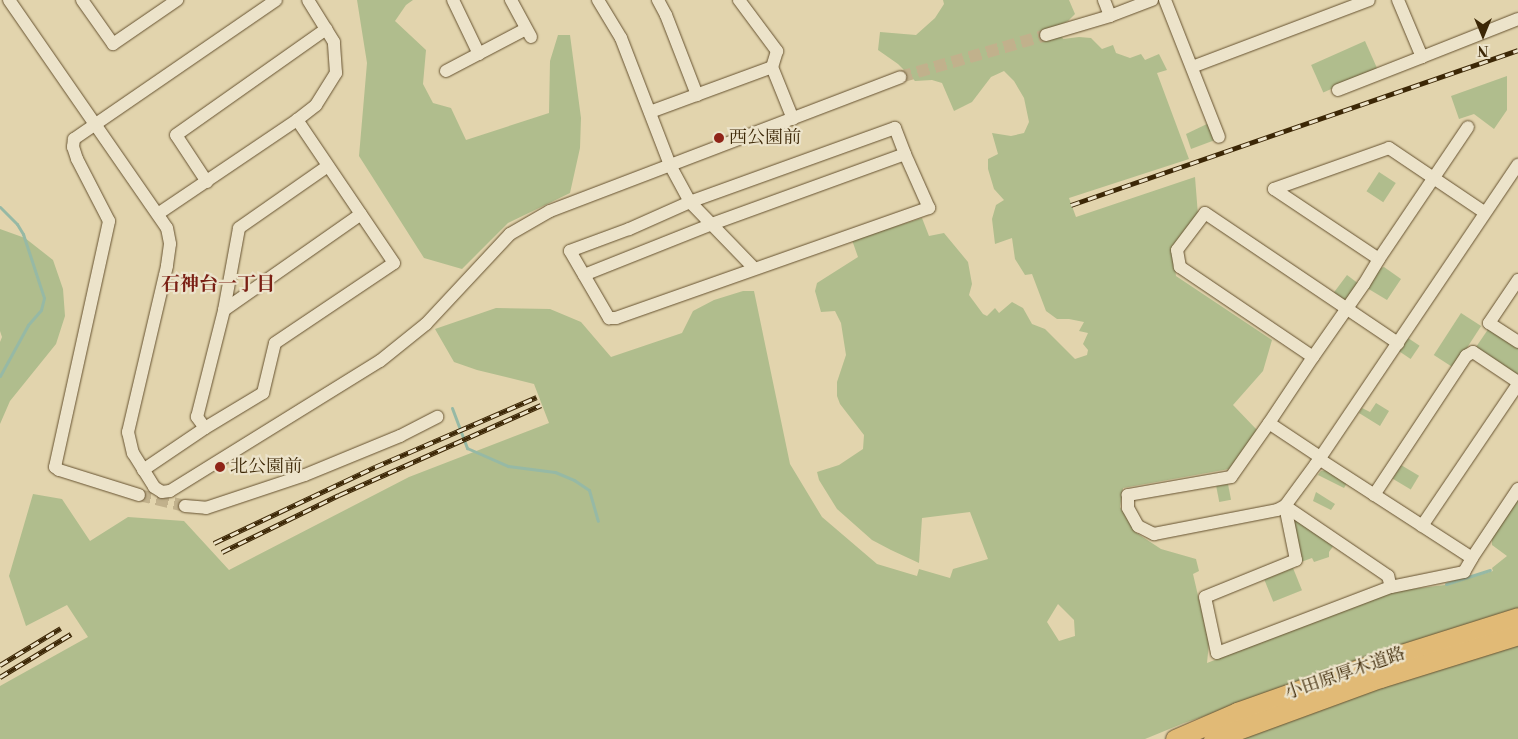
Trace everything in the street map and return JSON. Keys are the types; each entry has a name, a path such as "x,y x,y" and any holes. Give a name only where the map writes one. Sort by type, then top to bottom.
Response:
{"highway":[{"name":"小田原厚木道路","path":"1175,739 1236,712 1392,657 1518,617"},
{"name":"小田原厚木道路","path":"1213,739 1380,678 1518,635"}],"street":[{"path":"9,0 159,213 167,228 170,244 128,432 129,444 143,470 154,488 162,492 170,491 380,362 426,324 510,234 550,211 900,77"},
{"path":"83,0 113,44 177,0"},
{"path":"139,495 59,470 55,467 109,221 72,147 74,139 276,0"},
{"path":"159,213 207,182 316,105 336,73 334,42 308,0"},
{"path":"453,0 479,54"},
{"path":"446,72 479,54 529,34 511,0"},
{"path":"598,0 622,38 670,165 690,202 754,268"},
{"path":"658,0 666,15 698,95"},
{"path":"739,0 777,51 772,68 793,119"},
{"path":"1104,0 1110,16"},
{"path":"1046,35 1110,16 1152,0"},
{"path":"1165,0 1219,137"},
{"path":"1192,68 1369,0"},
{"path":"1398,0 1422,57"},
{"path":"1338,90 1518,19"},
{"path":"207,182 176,135 326,29"},
{"path":"650,112 772,68"},
{"path":"143,470 205,428 263,393 275,343 394,264 297,120"},
{"path":"1468,127 1379,259 1376,267 1231,477 1128,495 1128,508 1138,526 1154,534 1277,510 1285,506 1398,343 1484,212 1518,164"},
{"path":"895,128 929,208 616,318 609,318 570,251 629,229 690,202 895,128"},
{"path":"1379,259 1274,188 1389,148 1484,212"},
{"path":"584,275 712,224 905,154"},
{"path":"205,428 197,417 224,310 239,228 328,166"},
{"path":"1313,357 1180,267 1177,250 1205,213 1398,343"},
{"path":"224,310 361,214"},
{"path":"1518,280 1489,323 1518,342"},
{"path":"1374,495 1466,356 1473,352 1518,383 1422,526"},
{"path":"185,506 206,508 305,475 400,436 437,417"},
{"path":"1269,423 1318,460 1472,558"},
{"path":"1285,506 1296,560 1205,597 1217,653 1391,586 1464,572 1518,489"},
{"path":"1285,506 1388,576 1391,586"}],"green space":[{"path":"357,0 413,0 406,5 395,21 426,50 423,84 433,103 451,108 466,140 549,113 550,61 558,35 570,35 581,118 580,148 570,193 508,223 462,269 424,258 359,156 367,63"},
{"path":"943,0 1069,0 1075,14 1068,21 1057,26 1063,39 1091,38 1102,49 1113,45 1116,53 1130,58 1141,54 1145,60 1159,54 1167,70 1157,73 1189,159 1069,198 1076,217 1195,177 1198,215 1172,246 1176,276 1272,340 1263,371 1233,405 1257,430 1229,469 1123,488 1120,507 1135,532 1161,549 1196,559 1199,571 1193,574 1209,643 1207,663 1395,591 1445,585 1493,571 1492,568 1507,556 1492,545 1492,538 1518,500 1518,611 1184,723 1145,739 0,739 0,686 88,637 67,605 26,626 9,576 33,494 62,499 90,541 128,517 184,521 229,570 409,477 549,423 534,384 477,370 454,362 435,329 496,308 550,309 581,322 611,357 682,333 693,311 714,300 743,291 754,291 790,464 822,517 877,564 917,576 919,569 950,578 953,569 988,559 970,512 922,518 919,563 891,550 872,540 837,509 819,480 817,472 839,465 863,449 864,435 840,404 837,396 837,382 846,355 841,323 835,311 821,312 815,291 817,283 858,257 852,240 922,218 929,236 944,233 968,262 972,284 969,295 983,314 987,316 995,308 999,313 1012,302 1023,308 1032,324 1045,329 1075,359 1087,355 1088,350 1083,344 1088,333 1079,331 1084,322 1057,319 1046,311 1032,274 1025,275 1015,259 1012,238 995,244 992,219 996,205 1004,200 994,189 988,169 988,159 998,154 992,133 1011,136 1024,133 1029,122 1024,98 1014,81 1004,71 991,77 972,102 954,111 942,83 932,80 915,81 898,64 878,50 880,32 916,35 935,18 944,4","holes":["1058,604 1074,620 1075,636 1059,641 1047,622"]},
{"path":"1365,41 1377,68 1323,92 1311,65"},
{"path":"1507,76 1507,110 1494,129 1474,114 1459,119 1451,96"},
{"path":"1209,123 1215,140 1191,149 1186,134"},
{"path":"1379,172 1396,183 1383,202 1366,191"},
{"path":"0,229 25,238 53,260 63,289 65,316 56,344 10,401 0,424 0,342 2,337 0,331"},
{"path":"1384,267 1401,279 1387,300 1367,288 1378,269"},
{"path":"1347,275 1359,284 1345,303 1333,294"},
{"path":"1461,313 1481,326 1454,368 1434,355"},
{"path":"1489,328 1518,348 1518,376 1476,347"},
{"path":"1408,338 1420,346 1411,359 1399,351"},
{"path":"1376,403 1389,411 1380,426 1359,413 1362,408 1370,412"},
{"path":"1401,465 1419,476 1411,490 1393,479"},
{"path":"1327,470 1347,483 1344,488 1318,475 1321,471"},
{"path":"1228,484 1231,500 1219,502 1216,486"},
{"path":"1316,492 1335,504 1331,510 1313,501"},
{"path":"1291,515 1334,545 1329,552 1329,557 1314,562 1312,558 1301,562"},
{"path":"1293,568 1302,590 1273,602 1264,580"},
{"path":"1518,642 1518,739 1235,739 1322,707"}],"waterway":[{"path":"0,207 17,224 23,234 44,298 41,310 28,325 0,376"},
{"path":"452,408 467,448 508,466 555,472 574,480 589,490 598,521"},
{"path":"1446,584 1490,570"}],"tunnel":[{"path":"900,77 1046,35"},
{"path":"139,495 185,506"}],"railway":[{"path":"1071,205 1518,50"},
{"path":"214,543 375,467 537,397"},
{"path":"222,552 339,495 541,405"},
{"path":"0,665 61,628"},
{"path":"0,677 71,634"}],"place":[{"name":"西公園前","path":"719,138"},
{"name":"北公園前","path":"220,467"}],"district":[{"name":"石神台一丁目","path":"218,285"}]}
